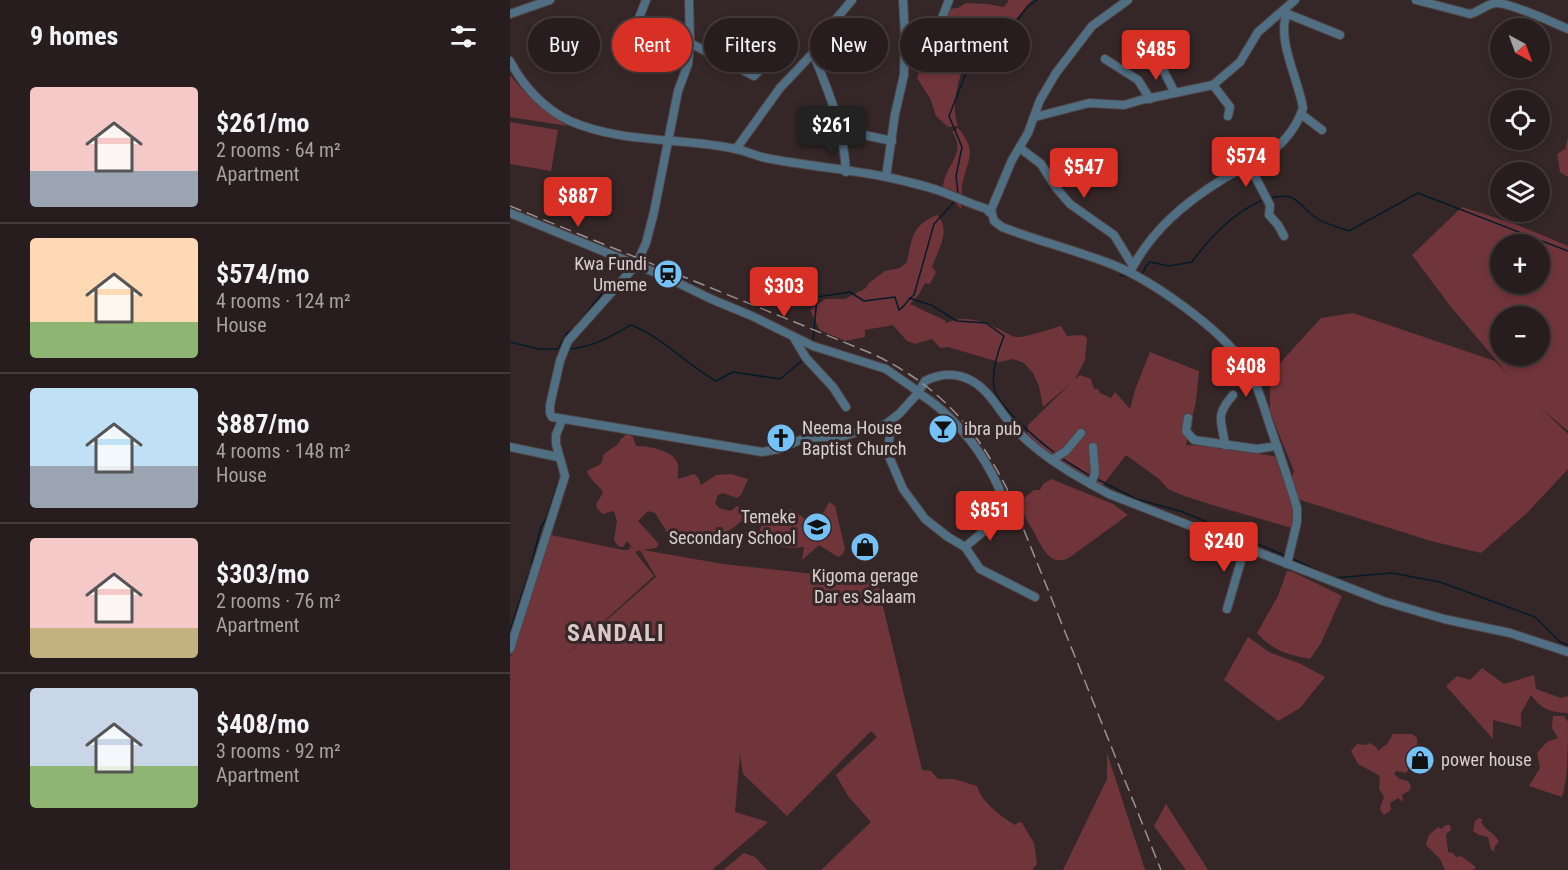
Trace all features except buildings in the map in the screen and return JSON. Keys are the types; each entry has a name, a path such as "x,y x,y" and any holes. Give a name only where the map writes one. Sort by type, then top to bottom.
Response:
{"street":[{"path":"510,14 550,0"},
{"path":"639,18 646,0"},
{"path":"689,0 689,18"},
{"path":"837,18 852,0"},
{"path":"886,177 895,114 904,75 903,0"},
{"path":"1128,0 1092,26 1081,38 1047,89 1020,148 1012,159 990,211 994,221 1002,227 1132,269 1216,334 1244,363 1263,406 1297,508 1297,522 1287,564"},
{"path":"1035,117 1089,104 1120,106 1213,85 1235,67 1258,32 1284,12 1295,0"},
{"path":"1416,0 1470,14 1489,5 1502,4 1568,29"},
{"path":"940,18 946,1"},
{"path":"1284,12 1340,35"},
{"path":"1132,269 1150,239 1187,203 1225,177 1268,154 1285,140 1301,114 1302,102 1294,78 1283,25 1284,12"},
{"path":"736,149 780,88 810,56"},
{"path":"1105,58 1138,80 1150,99"},
{"path":"1157,58 1175,93"},
{"path":"510,61 533,94 561,116 602,131 646,139 736,149 764,158 886,177 937,190 990,211"},
{"path":"685,72 678,91 654,212 645,243 636,265 563,349 553,385 549,410 552,417 762,452 779,449 805,438 844,436 891,421 919,392 925,381 944,374 961,375 975,382 988,394 1018,433 1052,460 1091,484 1126,501 1413,611 1510,633 1568,652"},
{"path":"821,72 834,102 845,145 846,172"},
{"path":"1213,85 1230,107 1228,116"},
{"path":"1301,114 1322,130"},
{"path":"841,130 892,141"},
{"path":"1020,148 1041,164 1070,204 1114,235 1132,269"},
{"path":"1249,165 1271,207 1269,215 1284,236"},
{"path":"510,213 752,316 816,348 886,369 919,392 942,411 970,440 986,464 1004,501 1003,515 965,547"},
{"path":"793,336 806,358 833,387 846,407"},
{"path":"1225,445 1220,418 1223,408 1233,395"},
{"path":"1188,418 1186,431 1194,440 1257,449 1277,446"},
{"path":"510,649 565,476 558,457 556,435 562,420"},
{"path":"891,421 888,454 903,489 925,519 965,547 980,568 1035,597"},
{"path":"1052,460 1066,451 1081,433"},
{"path":"510,447 558,457"},
{"path":"1091,484 1095,473 1093,447"},
{"path":"1227,609 1245,547"}],"shaded area":[{"path":"1009,0 1032,0 1017,18 944,18 948,9 958,8 966,3 1004,7"},
{"path":"920,72 962,72 955,105 958,126 948,127 936,116 930,98 917,78"},
{"path":"510,75 536,103 568,126 510,117"},
{"path":"510,122 558,130 551,171 510,164"},
{"path":"958,128 970,149 962,185 961,209 943,188 957,147 952,132"},
{"path":"1568,138 1568,177 1560,172 1557,154 1565,149"},
{"path":"1462,207 1490,216 1490,222 1509,222 1539,234 1490,234 1490,294 1550,294 1550,239 1568,246 1568,431 1541,408 1568,434 1568,469 1527,513 1481,553 1431,541 1294,498 1298,523 1292,528 1179,494 1168,489 1159,479 1126,455 1102,486 1067,466 1027,438 1028,425 1072,382 1043,407 1039,386 1033,373 1024,363 1013,359 999,362 948,347 940,348 932,339 915,344 907,341 893,325 865,330 865,337 845,341 820,330 810,310 825,299 845,299 866,288 885,271 900,268 907,262 914,233 922,223 937,215 944,233 932,267 936,272 930,284 925,283 910,304 946,321 945,324 959,319 974,320 1016,337 1061,326 1067,336 1082,335 1087,338 1085,360 1075,379 1080,375 1091,379 1094,389 1098,389 1100,393 1111,398 1115,392 1130,409 1150,352 1199,371 1196,401 1186,445 1274,456 1287,470 1290,482 1294,471 1270,412 1270,374 1321,318 1353,313 1490,359 1490,366 1500,366 1508,374 1501,366 1550,366 1550,306 1490,306 1490,353 1451,307 1412,255"},
{"path":"628,433 633,437 636,446 667,452 676,460 678,479 694,474 701,485 716,475 731,474 748,479 741,495 737,498 723,493 718,495 715,503 719,508 731,511 737,506 746,511 746,516 735,526 717,535 667,532 655,513 648,511 638,521 659,544 656,548 643,550 723,564 877,581 922,770 931,771 938,779 954,779 977,786 983,798 998,813 1015,825 1022,823 1034,843 1037,864 1032,870 821,870 871,822 848,796 836,775 877,737 871,731 787,816 743,774 740,754 735,812 768,822 712,870 510,870 510,658 551,535 623,550 629,550 630,546 634,550 627,541 623,547 618,546 614,540 617,521 614,511 603,514 597,509 596,504 603,493 587,471 599,465 603,455","holes":["640,550 656,577 556,664 654,576 635,552"]},
{"path":"1051,479 1113,504 1128,515 1070,557 1056,560 1050,557 1041,546 1021,506 1024,498 1034,490 1040,490 1043,484"},
{"path":"829,502 835,506 845,549 838,557 819,545 802,560 804,547 779,546 768,541 759,532 766,514 777,517 791,509 807,520 824,512"},
{"path":"1287,571 1342,596 1321,643 1310,659 1281,651 1257,633 1278,596"},
{"path":"1248,637 1269,652 1301,664 1325,677 1300,708 1278,721 1224,680"},
{"path":"1482,668 1504,684 1534,675 1536,689 1561,698 1568,696 1568,713 1547,709 1531,695 1521,713 1521,727 1493,720 1493,739 1446,686 1457,676 1470,680"},
{"path":"1553,716 1564,716 1568,722 1567,772 1562,797 1529,786 1540,768 1537,753 1547,742 1558,738 1552,728"},
{"path":"1393,734 1412,734 1417,738 1417,747 1409,755 1411,765 1406,773 1396,771 1394,774 1408,781 1411,786 1410,790 1402,795 1403,802 1398,798 1390,803 1391,810 1384,815 1380,808 1384,797 1379,789 1380,776 1358,764 1351,751 1357,744 1370,743 1378,751 1387,744"},
{"path":"1107,753 1145,870 1063,870 1107,779"},
{"path":"1166,804 1208,870 1186,870 1154,826"},
{"path":"1479,818 1483,819 1482,824 1499,841 1494,848 1495,852 1491,850 1488,837 1473,831 1475,821"},
{"path":"1450,825 1451,830 1446,834 1448,852 1453,853 1456,857 1461,856 1476,867 1473,870 1445,870 1440,859 1426,845 1429,835 1438,827 1441,829"},
{"path":"744,853 755,857 767,870 723,870"}],"waterway":[{"path":"958,193 956,176 962,147 949,116 974,53 1002,39 1028,6 1037,0"},
{"path":"1271,198 1280,196 1292,198 1320,220 1349,231 1418,193 1568,251"},
{"path":"813,342 817,297 850,292 864,301 895,297 899,310 903,307 914,295 934,224 956,200"},
{"path":"1142,275 1150,262 1169,266 1192,262 1223,226 1242,211 1263,200"},
{"path":"1120,275 1131,277"},
{"path":"510,342 538,349 558,349 566,334 574,329 604,291 611,286"},
{"path":"909,298 931,305 957,321 986,323 1004,336 994,368 993,381 997,395 1010,413 1055,453"},
{"path":"567,349 592,344 631,325 653,336 716,381 733,372 780,379 803,360"},
{"path":"1061,458 1090,476"},
{"path":"1097,479 1136,499 1183,512 1286,556"},
{"path":"531,565 541,527 547,517 558,482"},
{"path":"1291,558 1327,575"},
{"path":"510,630 529,573"},
{"path":"1334,578 1392,573 1440,582 1535,617 1560,642 1568,645"}],"railway":[{"path":"510,206 873,354 917,380 954,411 984,449 1009,493 1161,870"}],"place":[{"name":"Kwa Fundi Umeme","path":"668,274"},
{"name":"ibra pub","path":"943,429"},
{"name":"Neema House Baptist Church","path":"781,438"},
{"name":"Temeke Secondary School","path":"817,527"},
{"name":"Kigoma gerage Dar es Salaam","path":"865,547"},
{"name":"power house","path":"1420,760"}],"district":[{"name":"SANDALI","path":"616,633"}]}
